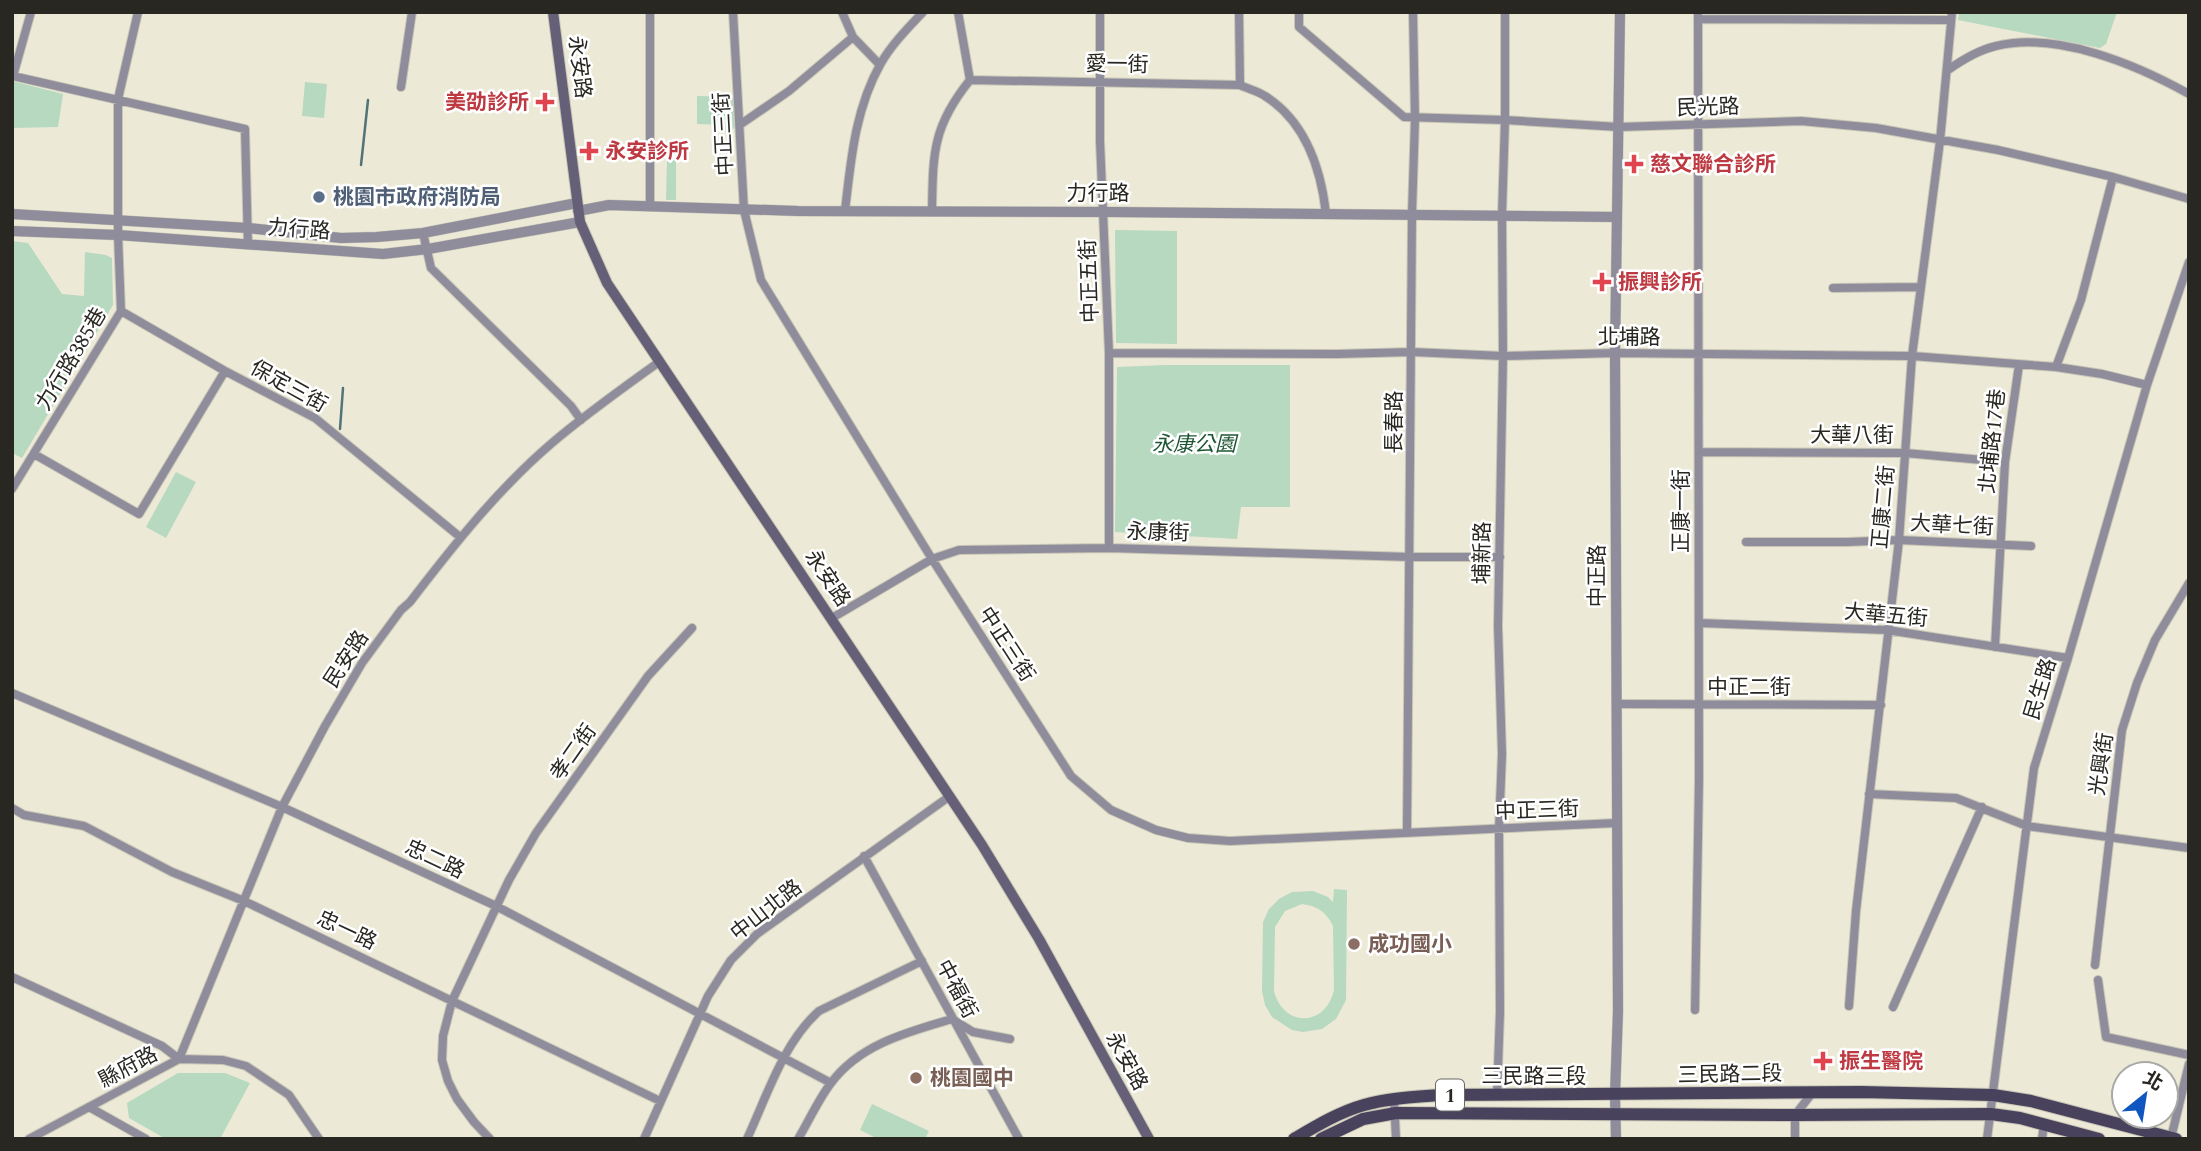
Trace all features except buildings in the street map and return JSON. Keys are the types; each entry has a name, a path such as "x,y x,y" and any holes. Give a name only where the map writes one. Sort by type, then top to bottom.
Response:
{"main road":[{"name":"永安路","path":"553,12 578,212 607,283 950,796 1039,939 1149,1139"},
{"name":"三民路二段","path":"1615,1095 1813,1092 1993,1095 2031,1101 2173,1138"},
{"name":"三民路三段","path":"1294,1139 1338,1115 1363,1105 1394,1098 1615,1095"},
{"name":"三民路三段","path":"1321,1139 1363,1119 1396,1113 1615,1114"},
{"name":"三民路二段","path":"1615,1114 1991,1114 2044,1124 2099,1139"}],"street":[{"path":"31,12 13,76 244,129 248,245"},
{"name":"力行路385巷","path":"12,489 121,311 118,99 138,12"},
{"path":"401,87 412,12"},
{"path":"650,12 650,206"},
{"name":"中正三街","path":"733,12 744,210 761,280 932,559 1071,776 1111,810 1156,830 1188,838 1243,840 1616,823"},
{"path":"842,12 853,37 880,65"},
{"path":"845,211 852,152 863,100 880,65 923,12"},
{"path":"932,212 935,146 950,107 970,80 958,12"},
{"name":"中正五街","path":"1100,12 1100,141 1109,353 1109,548"},
{"path":"1239,12 1240,85"},
{"path":"1299,12 1299,27 1404,117 1415,119"},
{"name":"長春路","path":"1407,832 1415,119 1413,12"},
{"name":"埔新路","path":"1497,1095 1502,754 1498,626 1505,12"},
{"name":"中正路","path":"1616,1139 1618,1011 1615,353 1620,12"},
{"path":"1698,16 1952,16"},
{"name":"正康一街","path":"1695,1010 1699,854 1698,16"},
{"name":"正康二街","path":"1849,1006 1856,911 1899,540 1912,356 1940,141 1952,16"},
{"path":"741,124 789,91 853,37"},
{"path":"1948,70 1994,46 2028,41 2111,58 2189,94"},
{"name":"愛一街","path":"970,80 1240,85 1265,96 1288,115 1308,144 1323,184 1326,214"},
{"name":"民光路","path":"1415,119 1505,120 1619,127 1801,121 1876,128 1997,150 2113,177 2189,199"},
{"path":"2056,367 2081,300 2113,177"},
{"name":"力行路","path":"12,231 118,235 383,254 428,249 609,205 744,210 1617,217"},
{"name":"力行路","path":"12,214 248,228 341,238 402,236 578,212"},
{"path":"423,233 431,268 571,406 581,420"},
{"name":"民生路","path":"1987,1139 2034,768 2147,385 2189,262"},
{"path":"1833,288 1920,287"},
{"name":"保定三街","path":"121,311 225,372 315,418 460,537"},
{"name":"北埔路","path":"1109,353 1337,355 1412,352 1503,356 1615,353 1912,356 2056,367 2147,385"},
{"name":"民安路","path":"179,1059 282,807 362,663 460,537 518,474 553,442 659,362"},
{"name":"北埔路17巷","path":"1995,646 2005,462 2019,365"},
{"path":"34,454 139,514 225,372"},
{"name":"大華八街","path":"1699,452 1905,453 2005,462"},
{"name":"大華七街","path":"1746,542 1899,540 2031,546"},
{"name":"永康街","path":"832,618 932,559 958,550 1109,548 1500,557"},
{"name":"光興街","path":"2095,965 2122,730 2137,682 2155,640 2189,583"},
{"name":"大華五街","path":"1699,623 1887,630 2068,658"},
{"name":"孝二街","path":"490,1139 457,1099 442,1060 443,1036 452,1001 509,880 536,833 648,676 692,628"},
{"name":"忠二路","path":"12,693 282,807 496,906 831,1083"},
{"name":"中正二街","path":"1617,704 1881,705"},
{"path":"1869,794 1956,797 2027,826 2189,848"},
{"name":"中山北路","path":"644,1139 699,1013 732,960 757,934 950,796"},
{"path":"1892,1007 1982,807"},
{"name":"忠一路","path":"12,808 37,819 85,826 172,872 244,901 660,1101"},
{"name":"中福街","path":"864,856 1018,1139"},
{"path":"747,1139 785,1058 800,1032 819,1011 922,961"},
{"path":"12,976 162,1046 179,1059"},
{"path":"2098,980 2106,1037 2189,1055"},
{"path":"798,1139 831,1083 864,1052 901,1034 952,1019 973,1032 1010,1039"},
{"name":"縣府路","path":"29,1139 179,1059 223,1060 246,1066 289,1096 318,1139"},
{"path":"2173,1138 2189,1064"},
{"path":"1795,1139 1794,1115 1813,1092"},
{"path":"1394,1098 1396,1139"},
{"name":"縣府路","path":"89,1107 146,1139"},
{"path":"2042,1139 2044,1124"}],"green space":[{"path":"1959,12 2117,12 2106,44 2100,48 1958,20"},
{"path":"12,81 63,94 58,127 12,128"},
{"path":"305,82 327,84 324,118 302,116"},
{"path":"697,96 736,97 737,125 731,131 724,132 723,125 697,124"},
{"path":"667,160 676,160 676,200 666,200"},
{"path":"1115,230 1177,231 1177,344 1116,343"},
{"path":"12,241 28,243 62,294 84,296 85,252 112,258 113,305 22,458 12,453"},
{"name":"永康公園","path":"1290,365 1290,507 1241,507 1237,539 1115,532 1117,367"},
{"path":"176,472 196,482 166,538 146,527"},
{"path":"1334,889 1347,890 1346,1000 1336,1019 1322,1029 1303,1032 1292,1030 1272,1017 1265,1005 1262,991 1263,922 1269,909 1292,892 1313,891 1333,902","holes":["1302,904 1321,910 1333,926 1334,990 1323,1011 1304,1018 1286,1012 1274,991 1275,927 1285,911"]},
{"path":"178,1073 225,1073 250,1083 220,1139 166,1139 129,1118 127,1103"},
{"path":"872,1104 929,1131 925,1139 878,1139 860,1130"}],"waterway":[{"path":"361,165 368,100"},
{"path":"340,429 343,388"}],"place":[{"name":"美劭診所","path":"545,102"},
{"name":"永安診所","path":"589,151"},
{"name":"慈文聯合診所","path":"1634,164"},
{"name":"桃園市政府消防局","path":"319,197"},
{"name":"振興診所","path":"1602,282"},
{"name":"成功國小","path":"1354,944"},
{"name":"振生醫院","path":"1823,1061"},
{"name":"桃園國中","path":"916,1078"}]}
